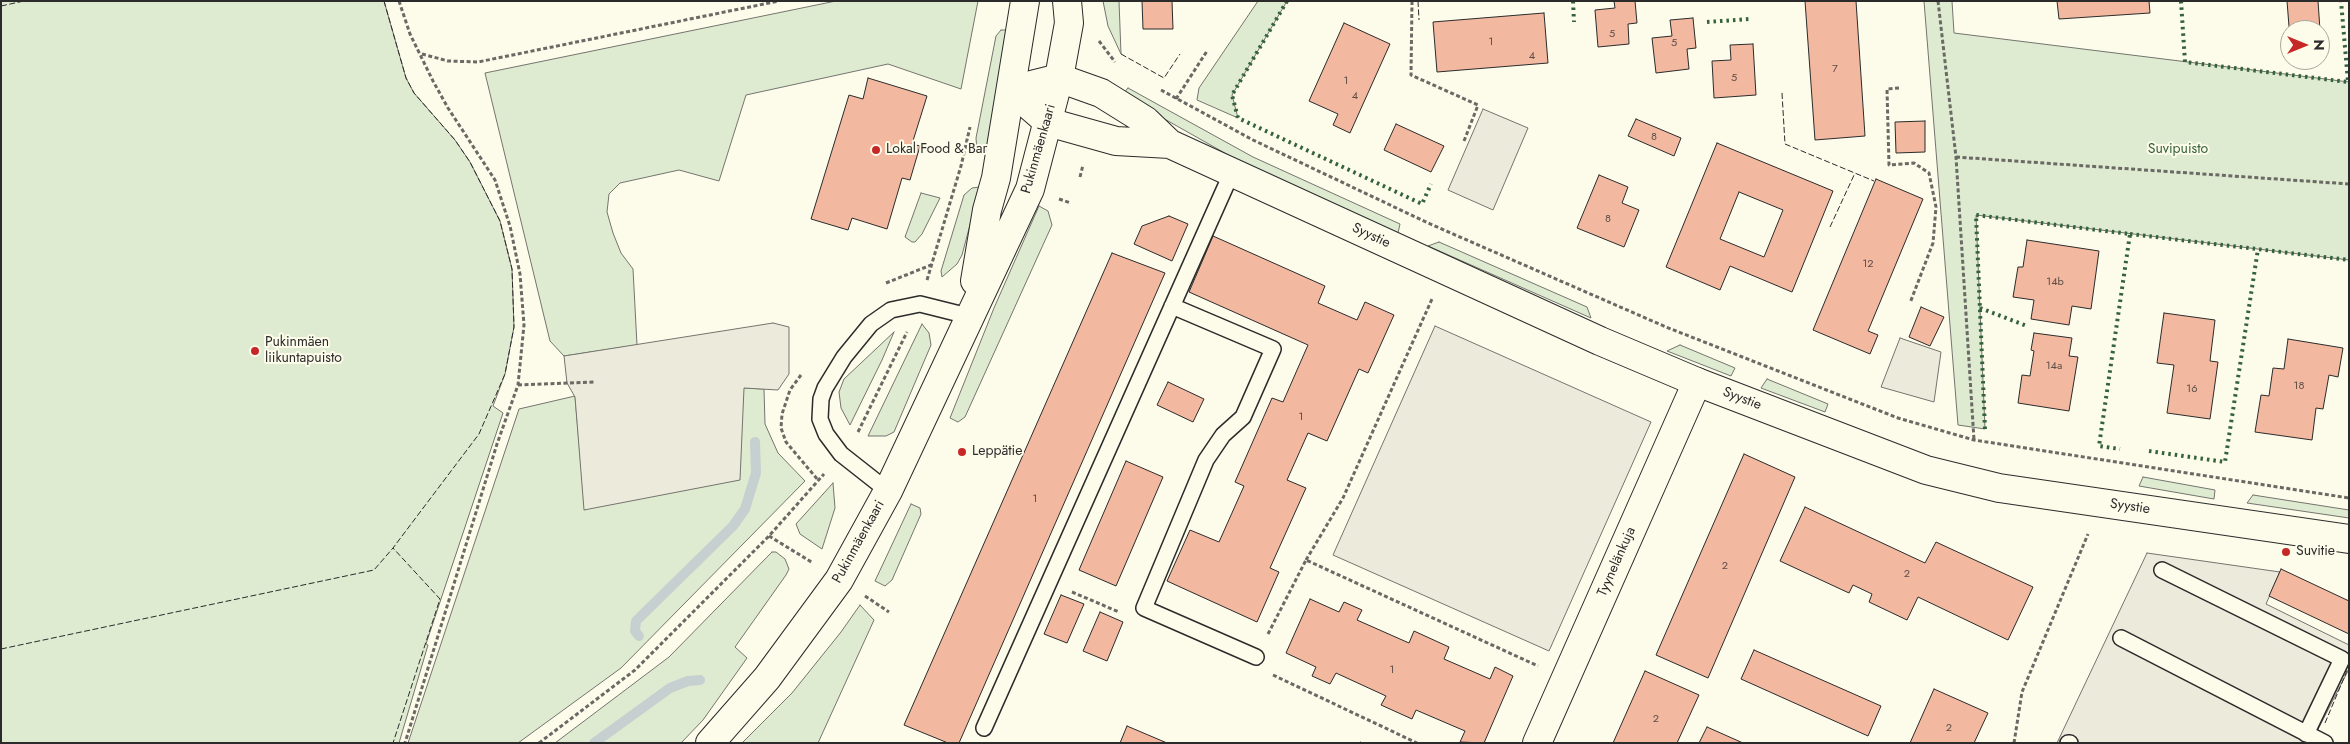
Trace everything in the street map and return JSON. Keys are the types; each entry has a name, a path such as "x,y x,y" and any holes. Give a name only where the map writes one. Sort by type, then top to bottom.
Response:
{"street":[{"name":"Pukinmäenkaari","path":"968,316 987,210 996,178 1025,1"},
{"name":"Pukinmäenkaari","path":"710,743 767,678 839,580 888,490 968,316 1030,189 1059,78 1068,23 1067,1"},
{"path":"1011,90 1059,78"},
{"name":"Syystie","path":"1059,78 1101,93 1146,122 1170,144 1600,341 1697,382 1926,470 1956,479 1999,488 2349,539"},
{"name":"Syystie","path":"1011,90 1048,122 1116,141 1170,144"},
{"name":"Tyynelänkuja","path":"1537,743 1697,382"}],"lane":[{"path":"984,728 1232,172"},
{"path":"888,490 841,454 826,434 820,418 821,399 825,388 844,357 871,324 891,310 920,304 968,316"},
{"path":"1172,306 1273,349 1243,417 1223,435 1206,460 1144,608 1256,657"},
{"path":"2121,638 2314,739 2342,659 2162,570"}],"path":[{"path":"399,1 410,34 448,108 495,180 510,226 520,274 524,325 518,385 497,444 405,743"},
{"path":"421,54 448,61 478,62 779,1"},
{"path":"1412,1 1411,75 1478,105 1464,141"},
{"path":"1938,1 1956,157 1974,440"},
{"path":"1097,39 1114,62 1121,66"},
{"path":"1176,98 1207,51"},
{"path":"1899,88 1887,89 1890,165 1914,163 1929,173 1936,207 1933,243 1910,303"},
{"path":"1160,89 1253,140 1428,223 1666,327 1898,418 1974,440 2349,498"},
{"path":"1956,157 2349,184"},
{"path":"1417,743 1265,672 1256,657 1306,560 1343,498 1434,294"},
{"path":"518,385 594,382"},
{"path":"2014,743 2022,692 2090,530"},
{"path":"1306,560 1538,667"},
{"path":"1049,581 1121,613 1144,608"}],"green space":[{"name":"Pukinmäen liikuntapuisto","path":"1,1 384,1 406,78 414,93 455,140 470,162 500,221 512,269 514,327 505,374 493,406 503,413 426,644 428,645 399,743 1,743"},
{"path":"836,1 978,1 961,89 888,64 746,95 719,181 679,170 620,183 609,194 607,212 613,233 621,253 633,269 637,345 564,356 550,341 485,73"},
{"path":"1103,1 1119,1 1121,54 1108,26"},
{"path":"1258,1 1287,1 1232,95 1238,118 1197,100 1199,88"},
{"name":"Suvipuisto","path":"1924,1 1952,1 1954,33 2349,82 2349,260 1976,215 1985,429 1958,425"},
{"path":"1001,30 1006,30 1001,77 987,155 977,152 976,138 996,36"},
{"path":"1128,88 1253,157 1400,224 1398,233 1246,165 1122,95"},
{"path":"980,187 962,255 957,264 942,277 941,271 964,195 972,188"},
{"path":"921,193 940,198 922,234 915,242 912,242 905,237"},
{"path":"1039,206 1048,211 1052,225 965,417 958,422 950,418 994,308"},
{"path":"1439,242 1587,307 1591,318 1428,246"},
{"path":"922,324 929,333 931,345 894,432 886,436 868,436"},
{"path":"894,332 850,425 841,408 839,392 844,379"},
{"path":"1680,345 1735,368 1731,376 1667,351"},
{"path":"1767,379 1828,404 1825,412 1761,388"},
{"path":"744,388 764,389 765,424 778,453 805,481 621,668 518,743 408,743 519,409 575,396 585,510"},
{"path":"2143,477 2215,490 2214,499 2139,486"},
{"path":"833,483 835,508 822,549 800,534 796,524"},
{"path":"2253,495 2349,510 2349,518 2247,503"},
{"path":"911,504 920,508 921,514 892,580 885,586 875,581"},
{"path":"772,552 776,552 785,559 789,569 735,647 747,658 703,720 681,743 555,743 669,657"},
{"path":"860,605 874,620 818,743 742,743 792,693"}],"shaded area":[{"path":"1483,109 1528,128 1493,210 1448,190"},
{"path":"773,323 789,327 789,374 778,390 744,388 740,480 584,510 575,397 567,383 564,356"},
{"path":"1435,326 1651,422 1549,651 1333,555"},
{"path":"1900,338 1941,352 1934,402 1881,387"},
{"path":"2147,553 2280,572 2266,604 2349,645 2349,669 2311,743 2057,743"}],"building":[{"path":"1142,1 1172,1 1173,29 1143,29"},
{"path":"1614,1 1635,1 1637,23 1628,24 1629,44 1598,47 1595,10 1615,8"},
{"path":"1805,1 1856,1 1865,136 1815,140"},
{"path":"2057,1 2149,1 2150,13 2059,19"},
{"path":"2287,1 2318,1 2319,20 2288,20"},
{"path":"1544,13 1548,63 1437,72 1433,22"},
{"path":"1693,18 1696,48 1687,49 1689,69 1656,73 1652,38 1672,36 1670,20"},
{"path":"1344,23 1390,44 1350,133 1333,125 1338,114 1309,101"},
{"path":"1753,44 1756,95 1714,98 1712,61 1731,60 1730,45"},
{"path":"868,78 927,96 912,144 920,146 910,180 902,178 887,229 852,218 848,230 811,219 849,95 863,99"},
{"path":"1636,119 1681,138 1674,156 1628,136"},
{"path":"1925,121 1925,152 1896,153 1895,122"},
{"path":"1396,124 1444,146 1431,172 1384,150"},
{"path":"1717,143 1833,191 1792,292 1730,266 1720,290 1666,267","holes":["1739,192 1783,210 1764,257 1720,239"]},
{"path":"1599,175 1628,187 1622,203 1639,210 1624,247 1577,228"},
{"path":"1876,179 1923,199 1868,331 1878,335 1870,354 1813,330"},
{"path":"1169,216 1188,224 1172,261 1134,244 1142,226"},
{"path":"1213,236 1325,286 1318,303 1357,320 1365,302 1394,315 1368,373 1359,369 1327,441 1308,433 1287,480 1306,488 1270,568 1279,572 1257,622 1167,581 1190,530 1219,542 1244,486 1235,482 1272,398 1283,402 1308,345 1189,292"},
{"path":"2027,240 2099,251 2091,309 2072,306 2069,325 2031,319 2034,300 2013,297 2018,267 2023,267"},
{"path":"1112,253 1165,273 959,743 948,743 904,725"},
{"path":"1921,307 1944,317 1930,346 1909,337"},
{"path":"2164,313 2215,320 2210,361 2218,362 2210,419 2167,413 2174,365 2157,363"},
{"path":"2034,333 2072,338 2069,356 2078,357 2069,411 2018,403 2022,375 2030,376 2034,351 2031,350"},
{"path":"2288,339 2343,348 2338,377 2329,375 2323,409 2316,408 2312,440 2255,432 2261,395 2269,396 2273,368 2284,369"},
{"path":"1168,382 1204,399 1193,422 1157,405"},
{"path":"1744,454 1795,477 1708,678 1656,655"},
{"path":"1126,461 1163,477 1116,586 1079,570"},
{"path":"1805,507 1925,563 1936,542 2033,587 2008,640 1918,597 1907,620 1869,602 1872,594 1853,585 1849,593 1780,561"},
{"path":"2281,569 2349,601 2349,634 2269,596"},
{"path":"1061,595 1084,604 1067,643 1044,634"},
{"path":"1310,599 1339,612 1344,602 1362,610 1357,620 1409,643 1414,631 1449,647 1444,659 1490,679 1495,667 1513,676 1484,743 1460,742 1465,731 1416,710 1412,719 1381,705 1386,696 1336,673 1330,684 1312,676 1316,667 1286,653"},
{"path":"1100,612 1123,622 1107,661 1083,651"},
{"path":"1754,650 1881,706 1868,736 1741,679"},
{"path":"1645,671 1699,695 1677,743 1613,743"},
{"path":"1934,689 1988,713 1974,743 1910,743"},
{"path":"1127,726 1167,743 1120,743"},
{"path":"1707,727 1743,743 1699,743"}],"waterway":[{"path":"639,636 635,631 636,621 733,526 745,509 756,473 755,442"},
{"path":"594,743 670,688 688,681 700,680"}],"hedge":[{"path":"1287,1 1232,95 1238,118 1422,204 1431,184"},
{"path":"1573,1 1574,22"},
{"path":"2181,1 2185,62 2348,82 2341,1"},
{"path":"1707,22 1750,19"},
{"path":"1985,429 1976,215 2130,234 2099,446 2120,449"},
{"path":"2130,234 2349,260"},
{"path":"2149,451 2225,462 2258,249"},
{"path":"1980,308 2027,326"}],"fence":[{"path":"1,6 24,1"},
{"path":"384,1 406,78 414,93 455,140 470,162 500,221 512,269 514,327 505,374 479,434 393,548 440,599 393,743"},
{"path":"1418,1 1419,20"},
{"path":"1121,54 1164,78 1180,54"},
{"path":"1782,93 1785,144 1874,181"},
{"path":"1830,227 1855,173"},
{"path":"1,649 374,570 393,548"},
{"path":"2325,723 2349,666"}],"place":[{"name":"Lokal Food & Bar","path":"876,150"},
{"name":"Pukinmäen liikuntapuisto","path":"255,351"},
{"name":"Leppätie","path":"962,452"},
{"name":"Suvitie","path":"2286,552"}]}
